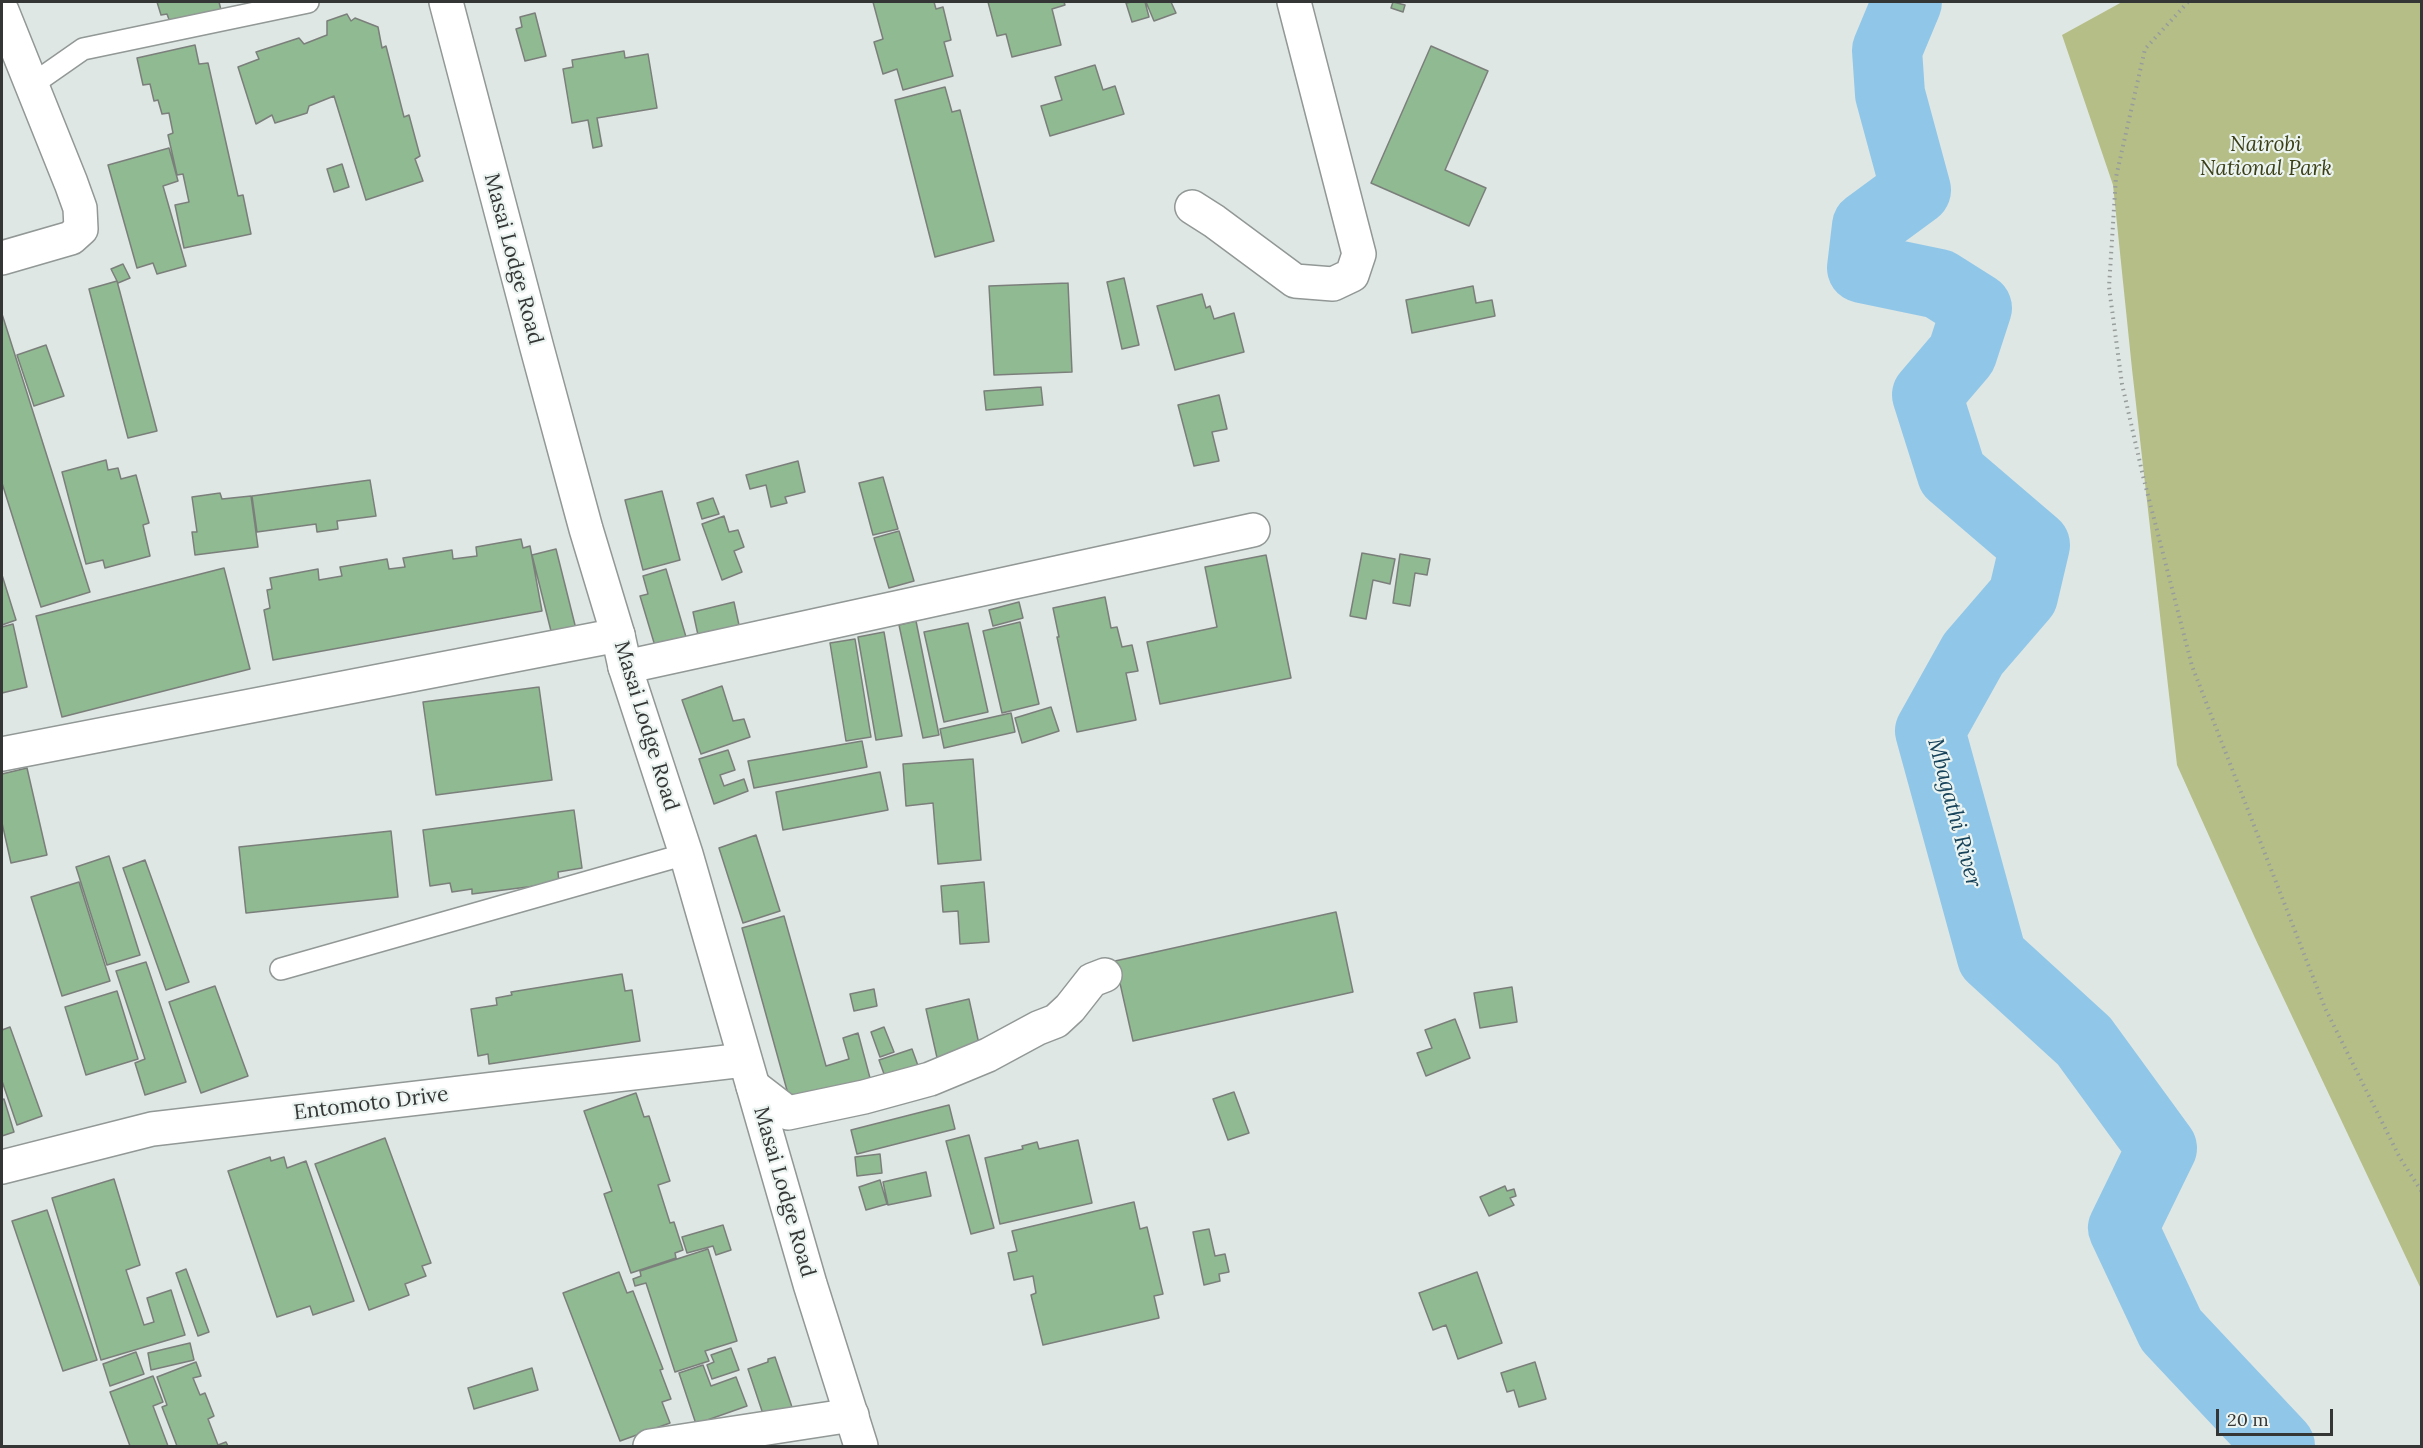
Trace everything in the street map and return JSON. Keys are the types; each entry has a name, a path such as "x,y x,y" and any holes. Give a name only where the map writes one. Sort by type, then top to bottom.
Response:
{"street":[{"name":"Masai Lodge Road","path":"446,2 625,667 686,854 810,1284 861,1446"},
{"path":"1192,207 1295,281 1334,284 1352,276 1359,254 1294,2"},
{"path":"2,11 80,208 81,229 71,238 2,258"},
{"path":"625,667 1252,530"},
{"path":"2,754 618,635"},
{"path":"749,1073 788,1113 930,1079 988,1055 1056,1021 1070,1008 1092,980 1105,975"},
{"name":"Entomoto Drive","path":"2,1167 152,1129 749,1073"},
{"path":"650,1446 852,1415"}],"lane":[{"path":"30,86 83,49 308,2"},
{"path":"281,969 686,854"}],"path":[{"path":"2188,2 2145,48 2116,177 2109,287 2122,384 2192,666 2325,1008 2400,1158 2421,1192"}],"green space":[{"name":"Nairobi National Park","path":"2122,2 2421,2 2421,1289 2255,938 2177,765 2113,185 2062,35"}],"building":[{"path":"157,2 219,2 221,10 171,25 167,14 161,15"},
{"path":"873,2 934,2 936,9 943,7 951,40 944,42 953,76 903,90 897,69 883,74 874,42 883,39"},
{"path":"988,2 1064,2 1065,5 1052,9 1061,45 1012,57 1006,34 997,36"},
{"path":"1145,2 1149,17 1132,22 1126,3"},
{"path":"1146,2 1171,2 1176,13 1154,21"},
{"path":"1393,2 1405,5 1403,12 1391,8"},
{"path":"535,13 546,56 525,61 516,29 522,27 520,17"},
{"path":"347,14 351,21 355,18 378,27 382,48 386,46 404,117 409,115 420,156 415,159 423,181 366,200 334,96 309,106 307,113 275,123 272,115 256,124 238,67 259,59 256,52 299,38 304,44 327,35 327,21"},
{"path":"195,45 199,64 208,63 238,196 243,195 251,234 184,248 175,205 189,202 183,174 177,175 168,135 173,133 169,113 162,114 158,100 154,101 150,84 143,85 137,58"},
{"path":"1431,46 1488,71 1445,170 1486,188 1469,226 1371,183"},
{"path":"624,51 625,58 648,54 657,108 597,118 602,146 593,148 588,120 572,123 563,69 573,67 572,60"},
{"path":"1095,65 1103,90 1115,86 1124,114 1050,136 1041,106 1062,100 1055,77"},
{"path":"945,87 952,112 960,110 994,241 935,257 895,100"},
{"path":"169,148 178,181 163,186 186,266 157,274 153,263 137,268 108,165"},
{"path":"342,164 349,187 334,192 327,169"},
{"path":"123,264 130,278 118,283 111,269"},
{"path":"1124,278 1139,345 1122,349 1107,282"},
{"path":"117,281 157,431 128,438 89,289"},
{"path":"1068,283 1072,372 994,375 989,286"},
{"path":"1473,286 1476,303 1492,300 1495,316 1412,333 1406,300"},
{"path":"1202,294 1206,308 1210,306 1214,319 1234,313 1244,352 1175,370 1157,306"},
{"path":"2,314 90,592 41,607 2,483"},
{"path":"46,345 64,396 34,406 17,355"},
{"path":"1041,387 1043,405 986,410 984,391"},
{"path":"1219,395 1227,429 1212,432 1219,461 1194,466 1178,405"},
{"path":"106,460 108,470 118,468 121,479 136,475 149,523 143,525 150,556 105,568 103,560 86,564 62,472"},
{"path":"798,461 805,492 785,497 787,503 771,507 766,485 750,489 746,475"},
{"path":"883,477 898,529 873,535 859,483"},
{"path":"370,480 376,516 337,521 338,529 317,532 316,524 257,532 252,496"},
{"path":"662,491 680,560 643,570 625,500"},
{"path":"220,493 222,499 251,496 258,547 195,555 192,532 197,532 192,497"},
{"path":"713,498 719,514 702,519 697,503"},
{"path":"724,516 729,532 738,530 744,547 734,551 742,572 722,580 702,524"},
{"path":"899,531 914,581 889,588 874,538"},
{"path":"521,539 523,548 530,546 542,611 273,660 264,610 270,608 267,590 272,589 270,578 318,569 319,580 342,576 340,567 387,559 389,569 405,567 403,558 452,550 453,559 477,556 476,547"},
{"path":"556,549 576,629 552,635 532,555"},
{"path":"1362,553 1395,559 1390,584 1373,580 1366,619 1350,616"},
{"path":"1400,554 1430,559 1427,575 1415,573 1410,606 1393,603"},
{"path":"1266,555 1291,678 1160,704 1147,642 1217,627 1205,567"},
{"path":"224,568 250,669 62,717 36,616"},
{"path":"666,569 686,637 655,646 640,596 648,594 643,576"},
{"path":"2,575 16,620 2,625"},
{"path":"1105,597 1111,628 1117,627 1122,647 1132,645 1138,671 1126,673 1136,720 1077,732 1053,608"},
{"path":"734,602 739,625 698,635 693,612"},
{"path":"1019,602 1023,618 993,626 989,610"},
{"path":"916,621 939,735 923,738 899,625"},
{"path":"1020,622 1039,704 1002,713 983,631"},
{"path":"968,623 988,712 944,722 924,632"},
{"path":"13,624 27,687 2,693 2,627"},
{"path":"884,632 902,736 876,740 858,637"},
{"path":"855,639 871,737 846,741 830,643"},
{"path":"722,686 733,721 744,719 750,737 701,754 682,700"},
{"path":"539,687 552,780 436,795 423,702"},
{"path":"1051,707 1059,731 1022,743 1015,718"},
{"path":"1011,713 1015,732 944,748 940,729"},
{"path":"862,741 867,767 754,788 748,761"},
{"path":"728,750 735,770 720,775 724,786 744,779 748,791 714,804 699,759"},
{"path":"973,759 981,860 938,864 933,803 906,806 903,764"},
{"path":"27,768 47,855 11,863 2,823 2,774"},
{"path":"880,772 888,810 783,830 776,792"},
{"path":"574,810 582,868 558,872 559,883 472,894 472,889 452,892 450,883 430,886 423,830"},
{"path":"391,831 398,897 246,913 239,847"},
{"path":"756,835 780,911 743,923 719,848"},
{"path":"109,856 140,955 107,965 76,867"},
{"path":"145,860 189,982 166,990 123,868"},
{"path":"79,882 110,981 62,996 31,897"},
{"path":"984,882 989,942 960,944 958,911 943,912 941,886"},
{"path":"1336,912 1353,992 1133,1041 1115,961"},
{"path":"784,916 826,1066 849,1059 843,1038 858,1033 870,1078 790,1101 742,928"},
{"path":"146,962 186,1082 145,1095 135,1063 145,1059 116,971"},
{"path":"622,974 625,991 632,990 640,1041 489,1064 488,1054 478,1056 471,1009 497,1005 496,998 512,995 511,992"},
{"path":"215,986 248,1076 201,1093 169,1002"},
{"path":"1512,987 1517,1022 1480,1028 1474,993"},
{"path":"874,989 877,1006 854,1011 850,994"},
{"path":"117,991 138,1059 86,1075 65,1007"},
{"path":"969,999 981,1053 938,1062 926,1009"},
{"path":"1455,1019 1470,1058 1426,1076 1417,1053 1432,1048 1425,1030"},
{"path":"10,1027 42,1116 17,1125 2,1081 2,1030"},
{"path":"884,1027 894,1052 880,1057 871,1032"},
{"path":"912,1049 921,1074 888,1085 879,1060"},
{"path":"1234,1092 1249,1133 1228,1140 1213,1099"},
{"path":"636,1093 644,1117 649,1116 670,1181 658,1185 670,1223 674,1222 683,1250 675,1253 676,1258 631,1273 604,1194 612,1191 584,1111"},
{"path":"4,1099 14,1132 2,1136 2,1100"},
{"path":"949,1105 955,1129 857,1154 851,1130"},
{"path":"969,1135 994,1228 971,1234 946,1141"},
{"path":"385,1138 431,1263 422,1266 426,1276 405,1284 409,1295 369,1310 315,1164"},
{"path":"1078,1140 1092,1203 1000,1224 985,1158 1023,1149 1022,1146 1037,1142 1039,1149"},
{"path":"880,1154 882,1173 857,1176 855,1157"},
{"path":"270,1157 271,1161 284,1157 287,1168 306,1161 354,1301 313,1315 310,1306 277,1317 228,1171"},
{"path":"926,1172 931,1196 888,1205 883,1182"},
{"path":"114,1179 140,1265 126,1270 144,1325 154,1322 147,1298 171,1290 185,1335 101,1360 52,1198"},
{"path":"880,1180 887,1204 866,1210 859,1187"},
{"path":"1505,1186 1507,1191 1514,1189 1516,1196 1510,1198 1514,1205 1489,1216 1480,1197"},
{"path":"1134,1202 1140,1229 1147,1227 1163,1294 1154,1296 1159,1318 1043,1345 1031,1295 1036,1293 1033,1276 1014,1280 1008,1253 1017,1251 1012,1231"},
{"path":"47,1210 97,1360 63,1371 12,1221"},
{"path":"723,1225 731,1250 716,1255 713,1246 687,1253 682,1237"},
{"path":"1209,1229 1215,1256 1225,1254 1229,1272 1219,1274 1220,1281 1204,1285 1193,1232"},
{"path":"708,1249 737,1341 705,1351 709,1361 675,1372 646,1283 635,1286 633,1279 641,1276 640,1271"},
{"path":"186,1269 209,1332 198,1336 176,1273"},
{"path":"619,1272 627,1293 633,1291 663,1369 660,1370 671,1399 662,1402 670,1423 620,1441 563,1293"},
{"path":"1477,1272 1502,1343 1458,1359 1446,1325 1433,1330 1419,1293"},
{"path":"190,1343 194,1360 151,1370 148,1353"},
{"path":"731,1348 739,1370 712,1379 707,1365 714,1362 711,1355"},
{"path":"136,1352 144,1374 110,1386 103,1364"},
{"path":"775,1357 793,1410 765,1420 748,1369"},
{"path":"196,1362 201,1376 193,1378 200,1395 205,1393 214,1416 208,1419 218,1445 226,1442 228,1446 177,1446 162,1407 167,1405 157,1377"},
{"path":"1535,1362 1546,1399 1519,1407 1514,1390 1507,1392 1501,1373"},
{"path":"703,1365 711,1386 736,1377 747,1406 696,1424 679,1373"},
{"path":"532,1368 538,1390 474,1409 468,1388"},
{"path":"153,1376 163,1402 153,1406 168,1446 130,1446 110,1392"}],"waterway":[{"name":"Mbagathi River","path":"1907,2 1887,50 1890,94 1916,190 1867,226 1862,268 1939,284 1977,308 1962,354 1927,395 1952,474 2035,545 2023,596 1973,654 1930,731 1992,957 2084,1041 2162,1148 2123,1228 2171,1330 2280,1446"}]}
